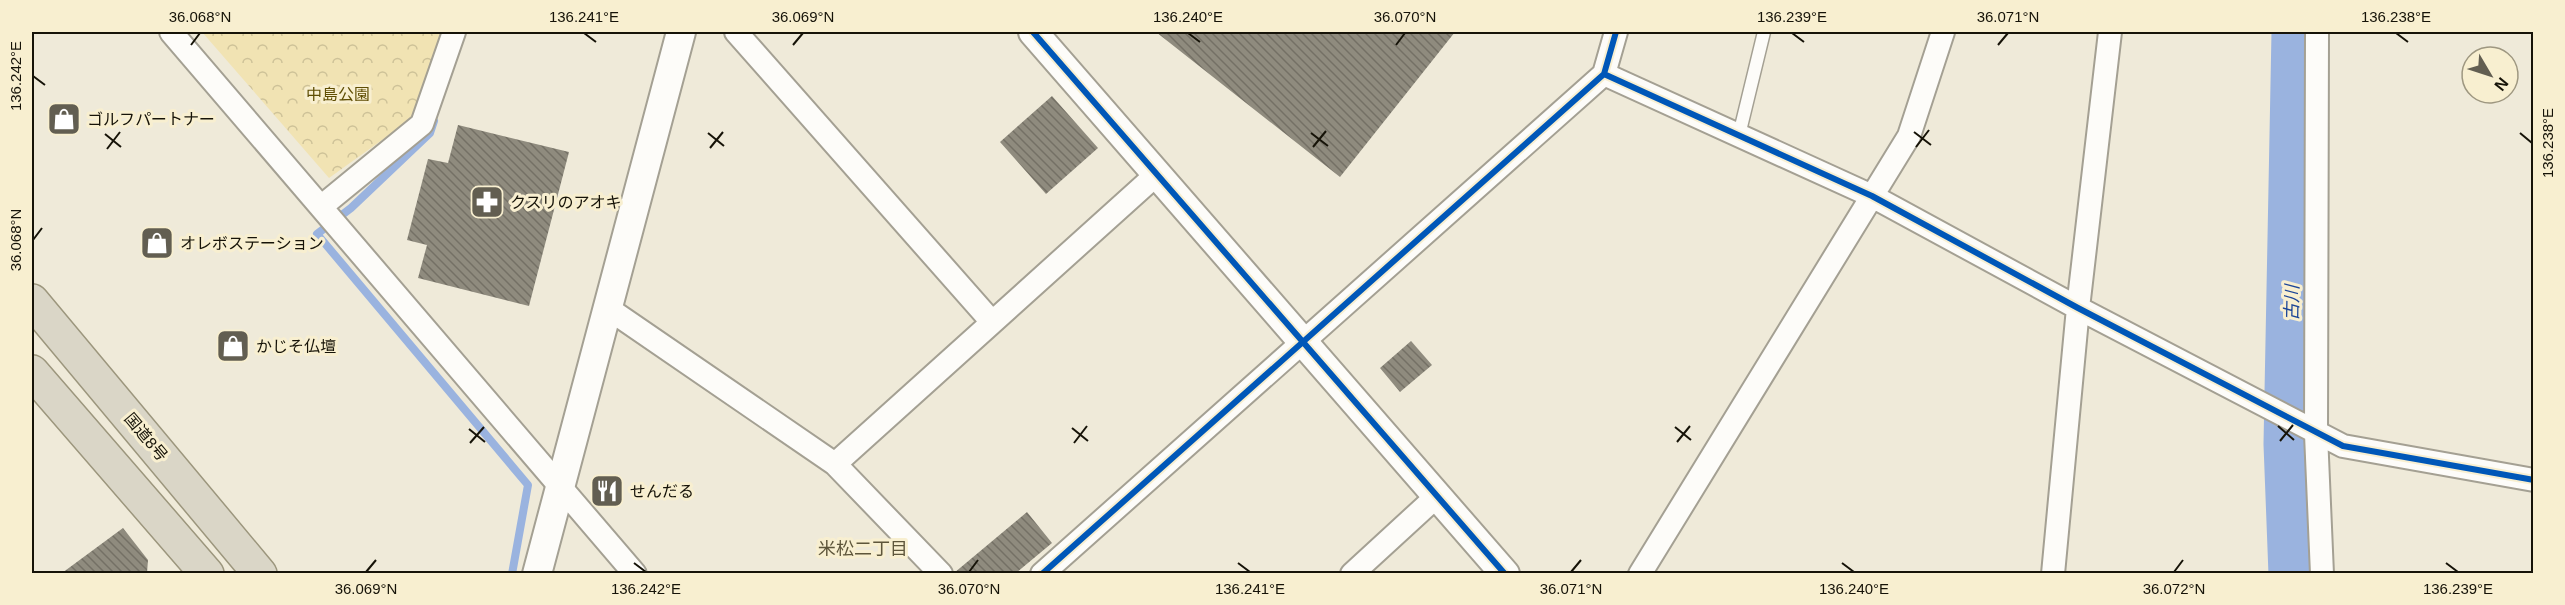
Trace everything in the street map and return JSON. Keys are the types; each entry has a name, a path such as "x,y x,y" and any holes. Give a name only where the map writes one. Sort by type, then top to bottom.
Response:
{"highway":[{"name":"国道8号","path":"32,301 260,573"},
{"path":"32,372 207,573"}],"street":[{"path":"171,32 635,573"},
{"path":"322,206 422,124 454,32"},
{"path":"537,573 681,32"},
{"path":"736,32 992,322"},
{"path":"1033,32 1505,573"},
{"path":"1042,573 1304,343 1604,74 1616,32"},
{"path":"1640,573 1909,136 1943,32"},
{"path":"2053,573 2078,308 2110,32"},
{"path":"2317,32 2316,434 2322,573"},
{"path":"1604,74 1872,196 2078,308 2316,434 2343,446 2534,480"},
{"path":"835,464 1157,174"},
{"path":"609,309 835,464 940,573"},
{"path":"1352,573 1437,496"}],"lane":[{"path":"1739,135 1764,32"}],"green space":[{"name":"中島公園","path":"202,32 445,32 417,115 329,178"}],"building":[{"path":"1156,32 1455,32 1340,177"},
{"path":"1052,96 1098,148 1046,194 1000,142"},
{"name":"クスリのアオキ","path":"458,125 569,152 529,306 418,278 427,245 407,240 428,159 448,163"},
{"path":"1411,341 1432,365 1400,392 1380,368"},
{"path":"1027,512 1052,543 1016,573 954,573"},
{"path":"123,528 148,560 147,573 62,573"}],"waterway":[{"name":"古川","path":"2294,574 2289,444 2297,32"},
{"path":"434,121 430,133 351,208 317,234 528,485 512,574"}],"cycle path":[{"path":"1033,32 1505,574"},
{"path":"1042,574 1604,74 1616,32"},
{"path":"1604,74 1872,196 2078,308 2343,446 2534,480"}],"place":[{"name":"ゴルフパートナー","path":"64,119"},
{"name":"クスリのアオキ","path":"487,202"},
{"name":"オレボステーション","path":"157,243"},
{"name":"かじそ仏壇","path":"233,346"},
{"name":"せんだる","path":"607,491"}],"district":[{"name":"米松二丁目","path":"863,549"}]}
